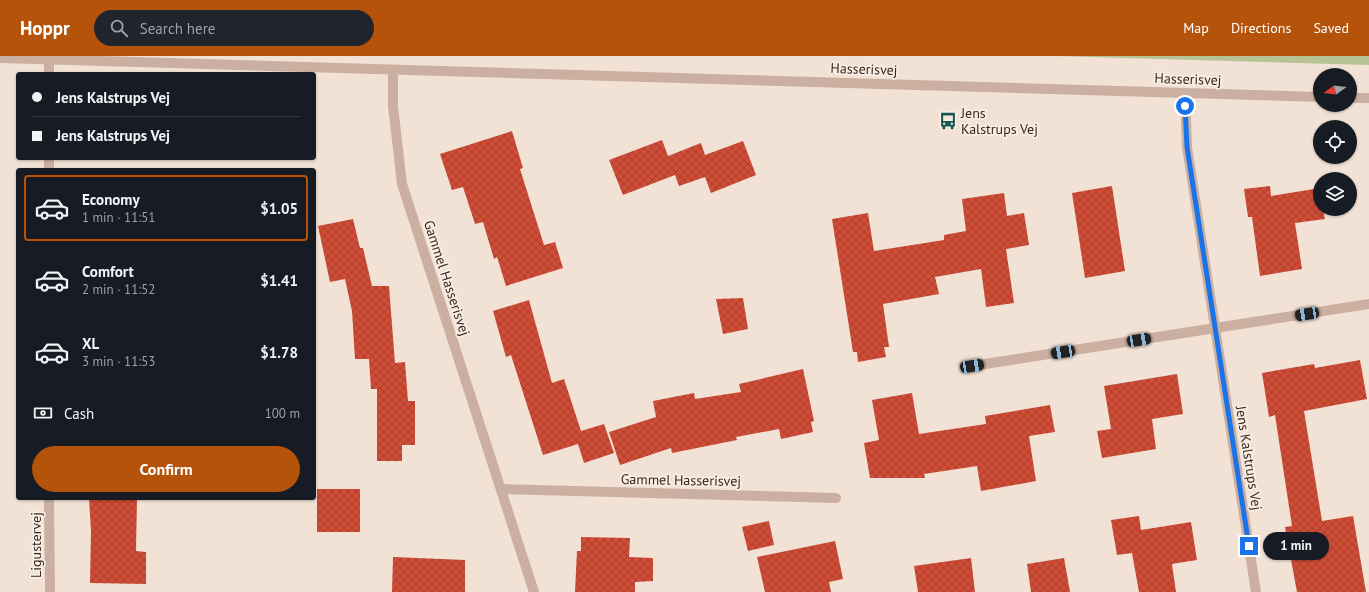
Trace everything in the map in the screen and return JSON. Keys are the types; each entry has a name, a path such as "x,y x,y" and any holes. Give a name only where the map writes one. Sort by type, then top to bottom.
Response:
{"street":[{"name":"Hasserisvej","path":"0,58 1313,97"},
{"path":"49,59 49,72"},
{"name":"Gammel Hasserisvej","path":"393,70 393,106 402,184 502,489 534,592"},
{"name":"Jens Kalstrups Vej","path":"1185,93 1187,147 1256,592"},
{"path":"1357,98 1369,98"},
{"path":"972,366 1369,304"},
{"name":"Gammel Hasserisvej","path":"502,489 836,498"},
{"name":"Ligustervej","path":"50,500 50,592"}],"green space":[{"path":"1055,56 1369,56 1369,65"}],"building":[{"path":"512,131 523,168 520,169 544,245 555,242 563,268 506,286 497,257 494,259 483,222 475,224 463,187 452,190 440,154"},
{"path":"662,140 668,156 701,143 705,155 743,141 756,175 711,193 705,177 679,186 675,175 623,195 609,160"},
{"path":"1112,186 1125,271 1085,278 1072,193"},
{"path":"1270,186 1271,196 1313,189 1313,216 1324,216 1325,219 1295,223 1302,269 1260,276 1252,217 1248,217 1244,189"},
{"path":"1004,193 1007,216 1024,213 1029,245 1006,249 1014,303 986,307 981,269 935,277 939,294 883,304 889,347 884,347 886,357 858,362 857,352 853,352 832,219 868,213 874,251 944,240 944,235 966,231 962,199"},
{"path":"353,219 360,248 363,248 372,286 389,286 395,363 405,362 408,401 415,401 415,445 402,445 402,461 377,461 377,389 371,389 369,359 355,359 352,311 345,279 330,282 318,226"},
{"path":"743,298 748,329 723,334 716,299"},
{"path":"529,300 552,383 564,379 581,431 604,424 614,453 584,463 578,444 543,455 511,355 506,357 493,311"},
{"path":"1360,360 1367,399 1304,411 1322,521 1353,516 1366,592 1297,592 1285,527 1292,526 1275,415 1269,417 1262,373 1314,364 1315,368"},
{"path":"803,369 814,421 811,422 813,432 781,439 779,429 736,437 737,440 672,453 671,448 620,465 609,432 656,417 653,401 694,393 695,399 741,392 739,384"},
{"path":"1177,374 1183,414 1152,419 1156,449 1102,458 1097,431 1111,429 1104,386"},
{"path":"912,393 919,434 986,424 985,416 1050,405 1055,432 1029,436 1036,481 981,491 977,466 924,474 925,478 870,478 864,443 879,440 872,400"},
{"path":"317,489 360,489 360,532 317,532"},
{"path":"89,500 137,500 136,551 146,552 146,584 90,583 91,531"},
{"path":"1139,516 1141,530 1191,522 1197,560 1172,564 1176,592 1139,592 1132,553 1117,555 1111,520"},
{"path":"769,521 774,545 748,551 742,527"},
{"path":"581,537 630,538 629,557 653,558 653,581 635,582 635,592 575,592 577,551 581,551"},
{"path":"835,541 843,579 829,582 831,592 765,592 757,557"},
{"path":"393,557 465,560 465,592 392,592"},
{"path":"971,558 975,592 918,592 914,566"},
{"path":"1064,558 1070,592 1031,592 1027,564"}],"place":[{"name":"Jens Kalstrups Vej","path":"948,121"}],"route":[{"path":"1185,106 1187,147 1249,546"}]}
